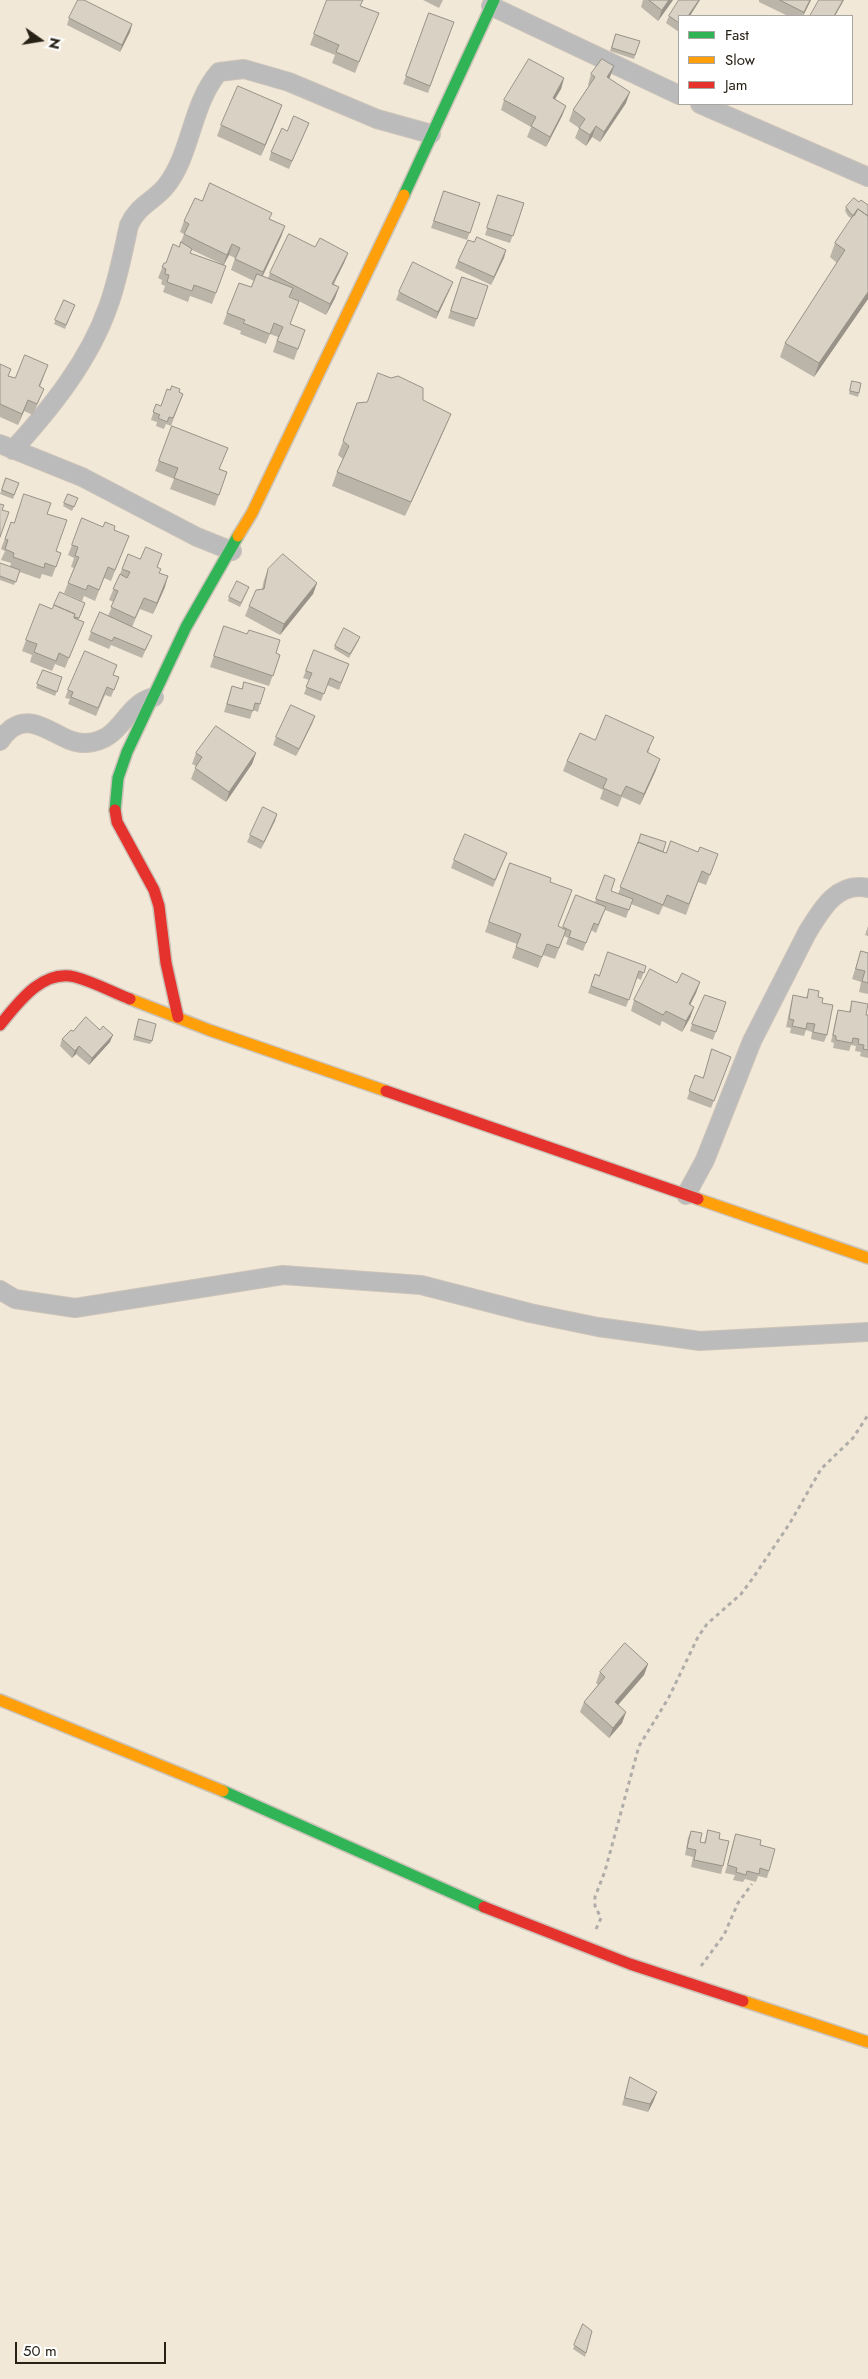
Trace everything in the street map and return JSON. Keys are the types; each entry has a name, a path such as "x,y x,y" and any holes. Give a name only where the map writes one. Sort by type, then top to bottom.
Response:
{"street":[{"path":"178,1017 166,963 159,906 154,890 117,822 114,806 118,778 127,752 186,627 232,551 404,200 431,134 492,3 678,95"},
{"path":"232,551 196,537 82,477 6,447 63,390 89,347 108,308 129,225 135,212 166,187 176,169 208,84 219,72 244,68 289,82 377,119 431,134"},
{"path":"702,105 868,177"},
{"path":"0,740 13,727 23,723 44,728 72,740 90,743 115,732 136,704 154,697"},
{"path":"686,1195 705,1160 752,1041 807,932 839,891 848,887 868,888"},
{"path":"0,1025 21,1000 37,985 52,977 74,977 95,983 178,1017 303,1063 868,1258"},
{"path":"0,1290 15,1299 74,1308 284,1276 421,1285 530,1313 598,1327 700,1341 868,1332"},
{"path":"0,1700 236,1797 477,1904 586,1947 692,1985 868,2042"}],"path":[{"path":"586,1947 600,1922 601,1915 595,1906 595,1898 605,1871 639,1746 668,1699 702,1631 741,1594 754,1578 790,1523 821,1469 853,1438 868,1415"},
{"path":"692,1985 701,1966 724,1935 738,1903 752,1884"}],"building":[{"path":"78,0 84,0 132,24 122,45 69,18"},
{"path":"327,0 363,0 360,6 379,13 359,62 336,52 339,45 314,34"},
{"path":"649,0 669,0 662,10"},
{"path":"679,0 699,0 689,15 678,15 678,22 669,16"},
{"path":"780,0 810,0 804,12"},
{"path":"819,0 843,0 835,15 811,15"},
{"path":"429,13 454,22 430,86 406,76"},
{"path":"616,34 640,41 635,55 612,48"},
{"path":"529,59 564,78 553,98 566,106 550,137 531,126 536,117 504,100"},
{"path":"602,59 614,66 607,77 630,92 604,132 596,126 590,135 579,128 585,119 573,110 595,77 591,74"},
{"path":"238,86 282,105 265,145 221,125"},
{"path":"294,116 309,123 292,161 271,152 282,128 287,131"},
{"path":"210,183 272,213 269,219 285,226 263,272 235,259 240,248 232,244 227,255 184,234 189,224 184,221 195,198 202,201"},
{"path":"444,191 480,203 470,233 434,221"},
{"path":"498,195 524,203 513,236 487,228"},
{"path":"854,198 868,205 868,216 858,209 854,216 850,213 846,207"},
{"path":"858,209 868,216 868,292 819,363 785,343 845,250 835,243"},
{"path":"289,234 315,247 320,238 348,253 332,284 339,287 330,304 270,273"},
{"path":"477,237 506,250 494,277 458,261 468,240 474,242"},
{"path":"181,242 192,249 190,253 226,266 216,293 194,285 192,291 167,282 169,275 165,274 166,269 162,267 166,263 173,244 179,247"},
{"path":"413,262 453,282 438,312 399,292"},
{"path":"257,274 293,288 289,297 299,301 290,324 305,330 298,349 277,341 283,327 274,323 270,334 243,323 245,320 227,313 239,283 251,287"},
{"path":"462,277 488,286 477,319 451,311"},
{"path":"64,300 75,305 66,325 55,320"},
{"path":"25,355 48,365 39,386 44,389 37,404 28,400 22,414 0,404 0,364 11,369 8,376 15,378"},
{"path":"378,373 391,378 398,376 423,388 423,400 451,414 411,502 337,472 349,446 343,441 357,403 367,402"},
{"path":"852,381 861,383 859,393 850,391"},
{"path":"172,386 180,389 179,392 183,394 173,418 169,417 167,422 158,418 160,415 153,412 156,404 161,406 167,389 170,390"},
{"path":"172,426 228,448 219,469 227,472 219,495 174,478 178,468 159,461"},
{"path":"6,478 19,483 14,495 2,490"},
{"path":"24,494 51,503 47,514 67,520 56,551 61,553 56,567 45,563 44,568 13,557 14,553 5,549 8,540 5,539 11,522 14,523"},
{"path":"68,494 78,498 74,507 64,503"},
{"path":"0,504 4,505 2,510 9,512 0,537"},
{"path":"82,518 103,527 105,522 115,526 114,530 129,536 115,570 108,567 99,590 88,585 86,590 68,583 79,557 75,556 78,547 72,545"},
{"path":"146,547 162,554 157,567 161,569 159,573 168,576 157,603 144,598 135,618 111,607 118,591 113,589 120,574 127,578 130,572 122,569 128,554 140,559"},
{"path":"283,554 317,583 284,624 249,606 256,590 264,589 268,569"},
{"path":"0,563 20,570 16,582 0,576"},
{"path":"237,581 249,587 241,603 229,597"},
{"path":"60,592 85,603 79,618 74,617 75,614 54,605"},
{"path":"40,604 52,609 54,605 75,614 74,618 84,622 69,658 59,653 56,661 34,652 37,644 26,640"},
{"path":"100,612 152,636 145,650 114,637 112,641 91,632"},
{"path":"224,626 247,634 249,630 280,640 276,653 280,655 273,676 214,656"},
{"path":"344,628 360,637 350,654 335,646"},
{"path":"314,650 349,664 341,683 330,678 324,694 306,687 312,673 306,671"},
{"path":"85,651 117,665 113,675 119,677 114,690 107,687 98,708 71,697 73,692 68,690"},
{"path":"43,670 62,677 57,692 37,684"},
{"path":"244,682 265,688 260,704 255,703 253,711 227,704 232,686 242,689"},
{"path":"291,705 315,716 299,749 276,737"},
{"path":"606,715 654,737 647,752 660,759 644,794 626,786 621,796 603,788 607,779 567,761 580,733 595,740"},
{"path":"216,726 256,753 229,792 195,768 202,757 196,753"},
{"path":"263,807 277,814 264,842 250,835"},
{"path":"465,834 507,853 495,880 454,860"},
{"path":"641,834 666,842 663,852 638,842"},
{"path":"671,841 698,852 700,847 718,854 710,875 702,871 689,904 667,895 663,905 620,887 638,842 666,853"},
{"path":"510,863 551,878 550,882 572,890 558,926 566,930 559,948 547,944 542,957 516,947 521,934 489,922"},
{"path":"605,875 615,879 611,891 633,899 629,910 596,899"},
{"path":"576,895 606,907 598,925 594,923 586,943 569,937 571,931 563,927"},
{"path":"861,951 868,953 868,983 862,981 865,971 856,969"},
{"path":"608,952 646,966 644,973 639,971 629,1000 591,986 595,974 599,976"},
{"path":"650,969 677,983 682,973 700,982 689,1004 694,1007 686,1021 666,1011 663,1015 634,1000"},
{"path":"809,989 819,991 818,997 823,998 822,1003 833,1005 827,1035 813,1032 815,1024 807,1023 806,1029 792,1026 794,1020 789,1019 793,995 807,998"},
{"path":"705,995 726,1002 716,1032 692,1024"},
{"path":"852,1001 868,1004 866,1015 868,1015 868,1050 863,1049 864,1045 858,1044 859,1039 853,1038 852,1043 836,1040 836,1036 833,1035 838,1010 850,1012"},
{"path":"86,1017 100,1030 103,1026 113,1035 92,1058 79,1046 75,1051 62,1039 71,1030 73,1031"},
{"path":"139,1019 156,1024 152,1041 135,1036"},
{"path":"712,1049 731,1057 714,1101 689,1091 695,1075 703,1078"},
{"path":"625,1643 648,1664 615,1702 626,1712 613,1728 584,1702 605,1677 600,1672"},
{"path":"708,1830 720,1833 719,1839 729,1841 723,1866 694,1860 696,1850 687,1848 691,1831 702,1833 700,1842 705,1843"},
{"path":"736,1834 761,1840 760,1845 775,1849 769,1871 760,1868 759,1874 747,1871 746,1875 736,1872 737,1868 728,1865"},
{"path":"630,2077 657,2092 650,2104 625,2098"},
{"path":"583,2324 592,2331 586,2353 574,2345"}],"traffic: fast":[{"path":"404,195 494,0"},
{"path":"115,810 118,778 127,752 186,627 238,536"},
{"path":"223,1791 484,1907"}],"traffic: slow":[{"path":"238,536 252,513 404,195"},
{"path":"130,999 209,1030 386,1091"},
{"path":"698,1199 868,1258"},
{"path":"0,1700 223,1791"},
{"path":"743,2001 868,2042"}],"traffic: jam":[{"path":"115,810 117,822 154,890 159,906 166,963 178,1017"},
{"path":"0,1025 23,998 42,983 52,978 63,976 75,977 130,999"},
{"path":"386,1091 698,1199"},
{"path":"484,1907 630,1964 743,2001"}]}
